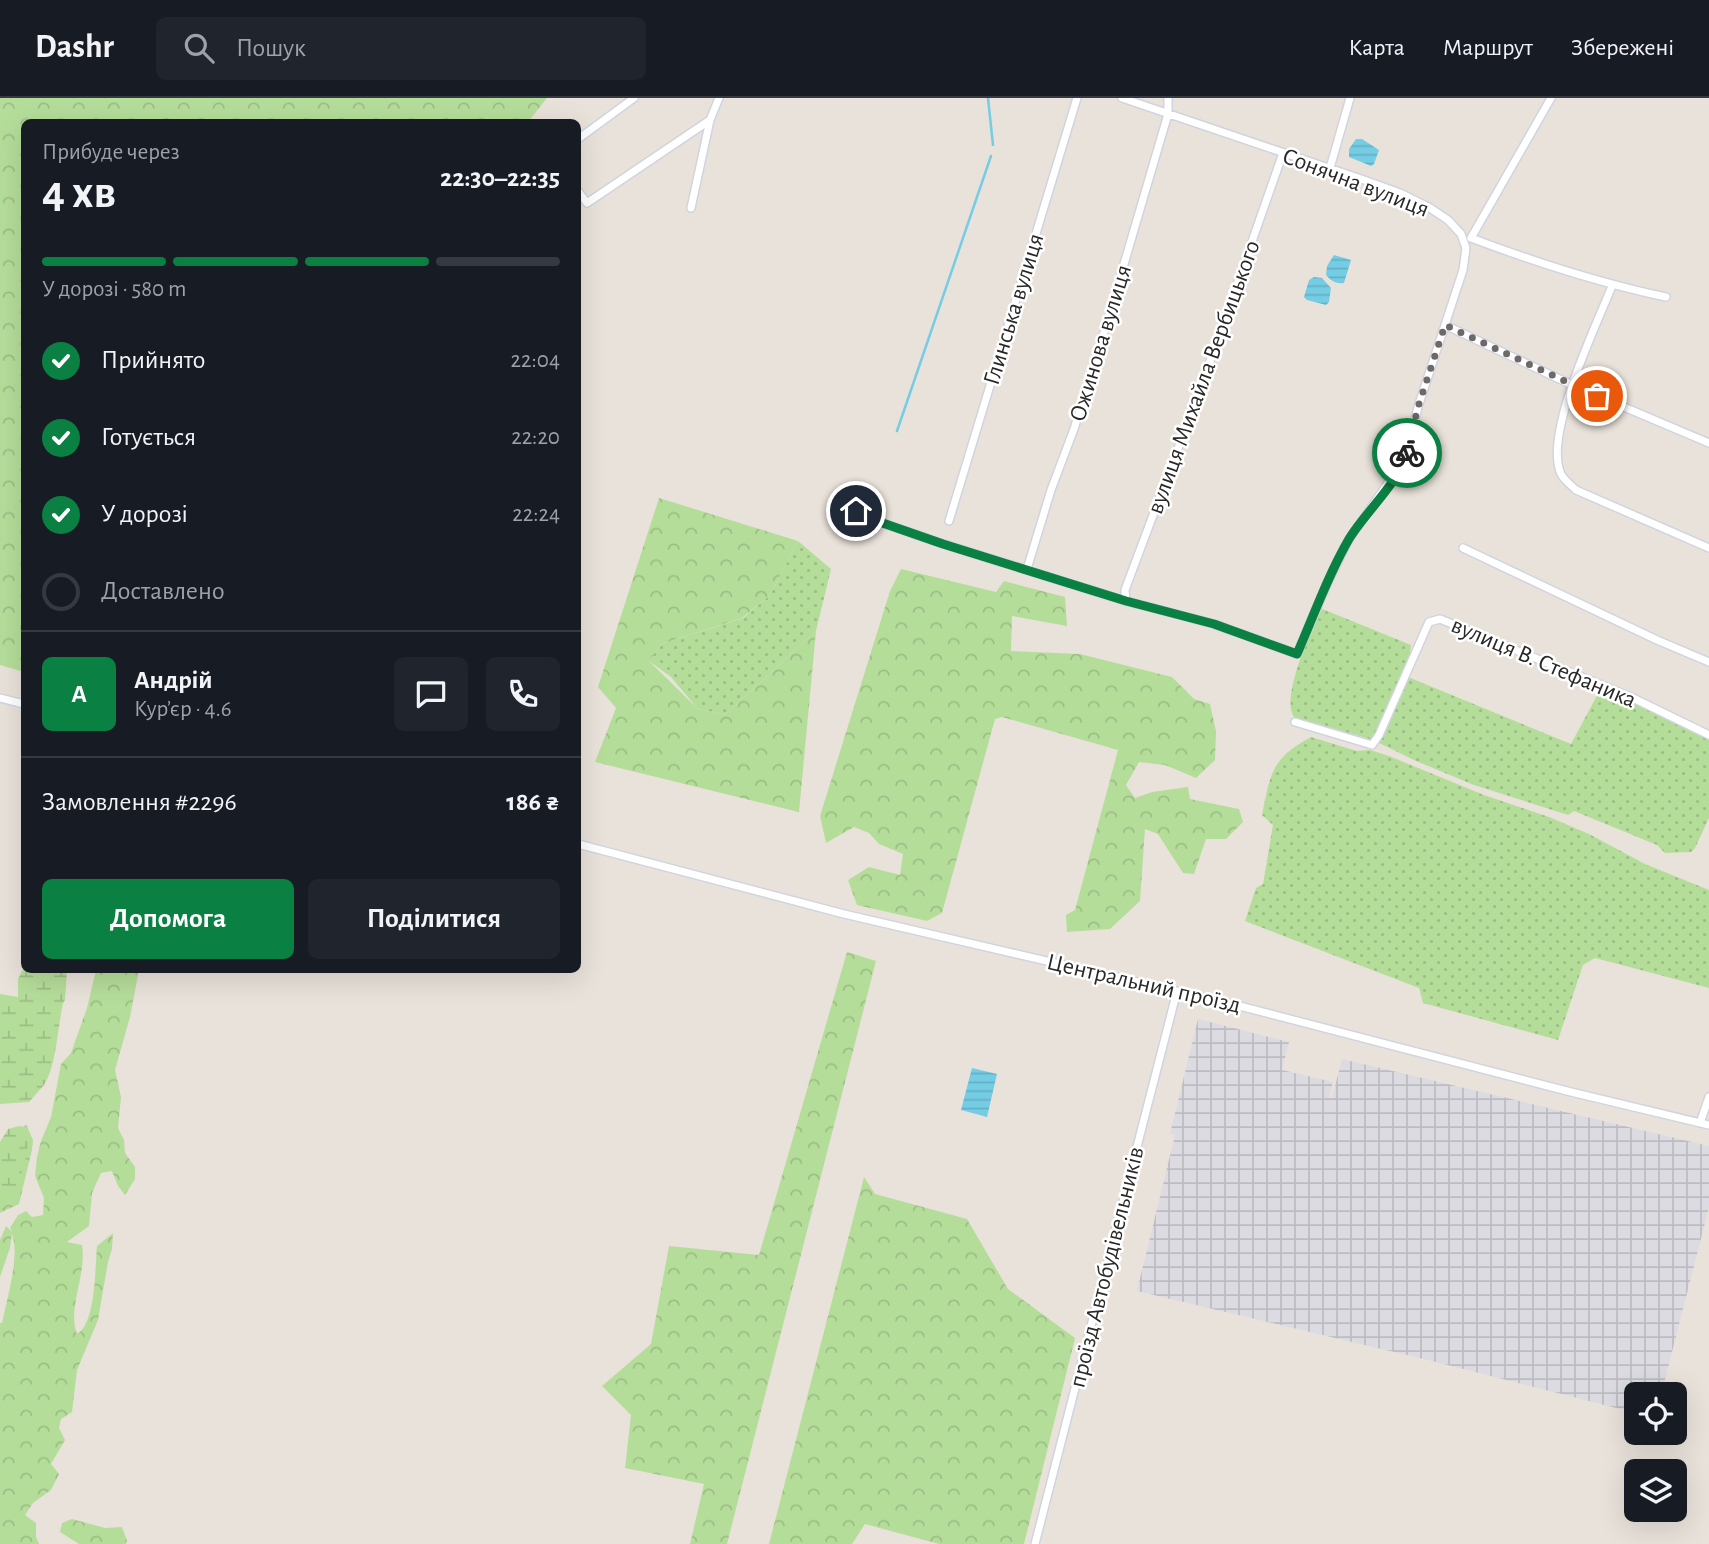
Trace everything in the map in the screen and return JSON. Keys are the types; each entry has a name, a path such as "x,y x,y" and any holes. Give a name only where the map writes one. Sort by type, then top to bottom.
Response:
{"street":[{"path":"581,137 634,98"},
{"path":"691,208 710,120 719,98"},
{"name":"Глинська вулиця","path":"949,521 1077,98"},
{"name":"Сонячна вулиця","path":"1122,98 1400,194 1448,220 1467,239 1612,286 1666,297"},
{"path":"1168,98 1168,114"},
{"path":"1330,169 1350,98"},
{"path":"856,511 931,540 1126,601 1214,624 1297,654 1326,584 1349,539 1405,459 1418,407 1466,257 1467,239 1551,98"},
{"name":"Ожинова вулиця","path":"1027,569 1089,382 1168,114"},
{"path":"581,195 587,203 710,120"},
{"name":"вулиця Михайла Вербицького","path":"1126,601 1125,590 1133,566 1201,387 1283,153"},
{"path":"1612,286 1572,386 1559,438 1558,461 1562,477 1576,490 1709,548"},
{"path":"1445,325 1572,386 1709,443"},
{"path":"1463,548 1709,662"},
{"name":"вулиця В. Стефаника","path":"1295,722 1372,746 1429,622 1440,619 1633,698 1709,736"},
{"path":"0,698 21,703"},
{"name":"Центральний проїзд","path":"581,845 844,914 1177,991 1709,1125"},
{"name":"проїзд Автобудівельників","path":"1035,1544 1177,991"},
{"path":"1700,1123 1709,1097"}],"shaded area":[{"path":"1198,1019 1289,1042 1282,1070 1333,1082 1329,1097 1332,1098 1342,1059 1709,1146 1709,1207 1664,1382 1624,1382 1624,1410 1137,1291 1175,1135 1170,1134"}],"green space":[{"path":"0,98 547,98 530,119 21,119 21,671 0,665"},
{"path":"659,498 798,541 770,595 742,618 661,644 649,661 697,708 725,715 816,631 799,812 595,762 616,708 598,687"},
{"path":"798,541 831,569 816,631 725,715 697,708 671,677 649,661 661,644 743,618 770,595"},
{"path":"901,569 996,592 1004,581 1065,597 1067,626 1012,616 1011,651 1080,654 1172,677 1194,699 1210,704 1216,731 1215,760 1196,778 1165,765 1139,762 1126,785 1135,798 1152,792 1188,787 1190,799 1239,809 1243,822 1226,839 1206,839 1194,874 1183,873 1158,834 1145,829 1140,901 1110,929 1067,932 1066,915 1075,910 1118,750 1002,717 995,719 942,913 927,921 857,905 848,880 869,867 900,875 903,854 879,844 869,833 854,827 826,843 820,816 890,591"},
{"path":"1320,608 1411,645 1408,677 1571,744 1601,688 1709,739 1709,818 1695,848 1691,852 1665,853 1657,845 1574,811 1568,815 1474,785 1373,740 1294,717 1291,695 1294,680"},
{"path":"1311,737 1357,751 1370,750 1389,756 1484,795 1549,817 1589,834 1645,864 1709,890 1709,988 1595,958 1583,965 1558,1040 1423,1003 1419,988 1245,921 1256,888 1263,884 1273,825 1262,815 1271,777 1280,760 1288,752"},
{"path":"847,952 876,961 727,1544 690,1544 704,1484 625,1468 631,1415 602,1386 651,1344 669,1246 759,1255"},
{"path":"21,973 67,973 65,1000 54,1057 44,1085 29,1102 0,1104 0,994 18,997 18,979"},
{"path":"95,973 138,973 130,1017 115,1070 121,1097 118,1128 124,1140 125,1153 135,1167 135,1179 125,1195 112,1171 101,1173 92,1193 89,1226 67,1242 82,1245 82,1268 74,1313 77,1334 88,1319 91,1307 97,1246 113,1233 98,1320 77,1370 72,1412 61,1419 59,1428 65,1440 51,1464 59,1474 51,1490 33,1503 25,1515 36,1523 39,1544 0,1544 0,1323 15,1254 12,1234 0,1277 0,1240 6,1226 12,1232 10,1228 18,1215 26,1211 32,1217 43,1215 44,1198 35,1176 37,1157 51,1117 61,1064 71,1053 87,1008"},
{"path":"26,1124 33,1140 19,1204 0,1213 1,1190 9,1154"},
{"path":"27,1127 25,1160 12,1195 0,1212 0,1142 8,1129"},
{"path":"864,1177 875,1194 967,1219 1008,1289 1075,1338 1024,1544 939,1544 865,1524 852,1544 769,1544"},
{"path":"72,1519 105,1528 122,1527 126,1544 79,1544 60,1532 62,1523"}],"water":[{"path":"1356,139 1362,139 1379,150 1371,166 1349,157 1349,149"},
{"path":"1334,255 1351,260 1344,283 1334,282 1326,275 1327,266"},
{"path":"1314,277 1322,278 1331,288 1326,305 1304,297 1309,280"},
{"path":"972,1068 997,1074 987,1117 961,1110"}],"waterway":[{"path":"988,98 993,145"},
{"path":"897,431 991,156"}],"way so far":[{"path":"1407,453 1418,407 1445,325 1597,396"}],"route":[{"path":"856,511 943,544 1126,601 1214,624 1297,654 1326,584 1349,539 1394,478 1407,453"}]}
